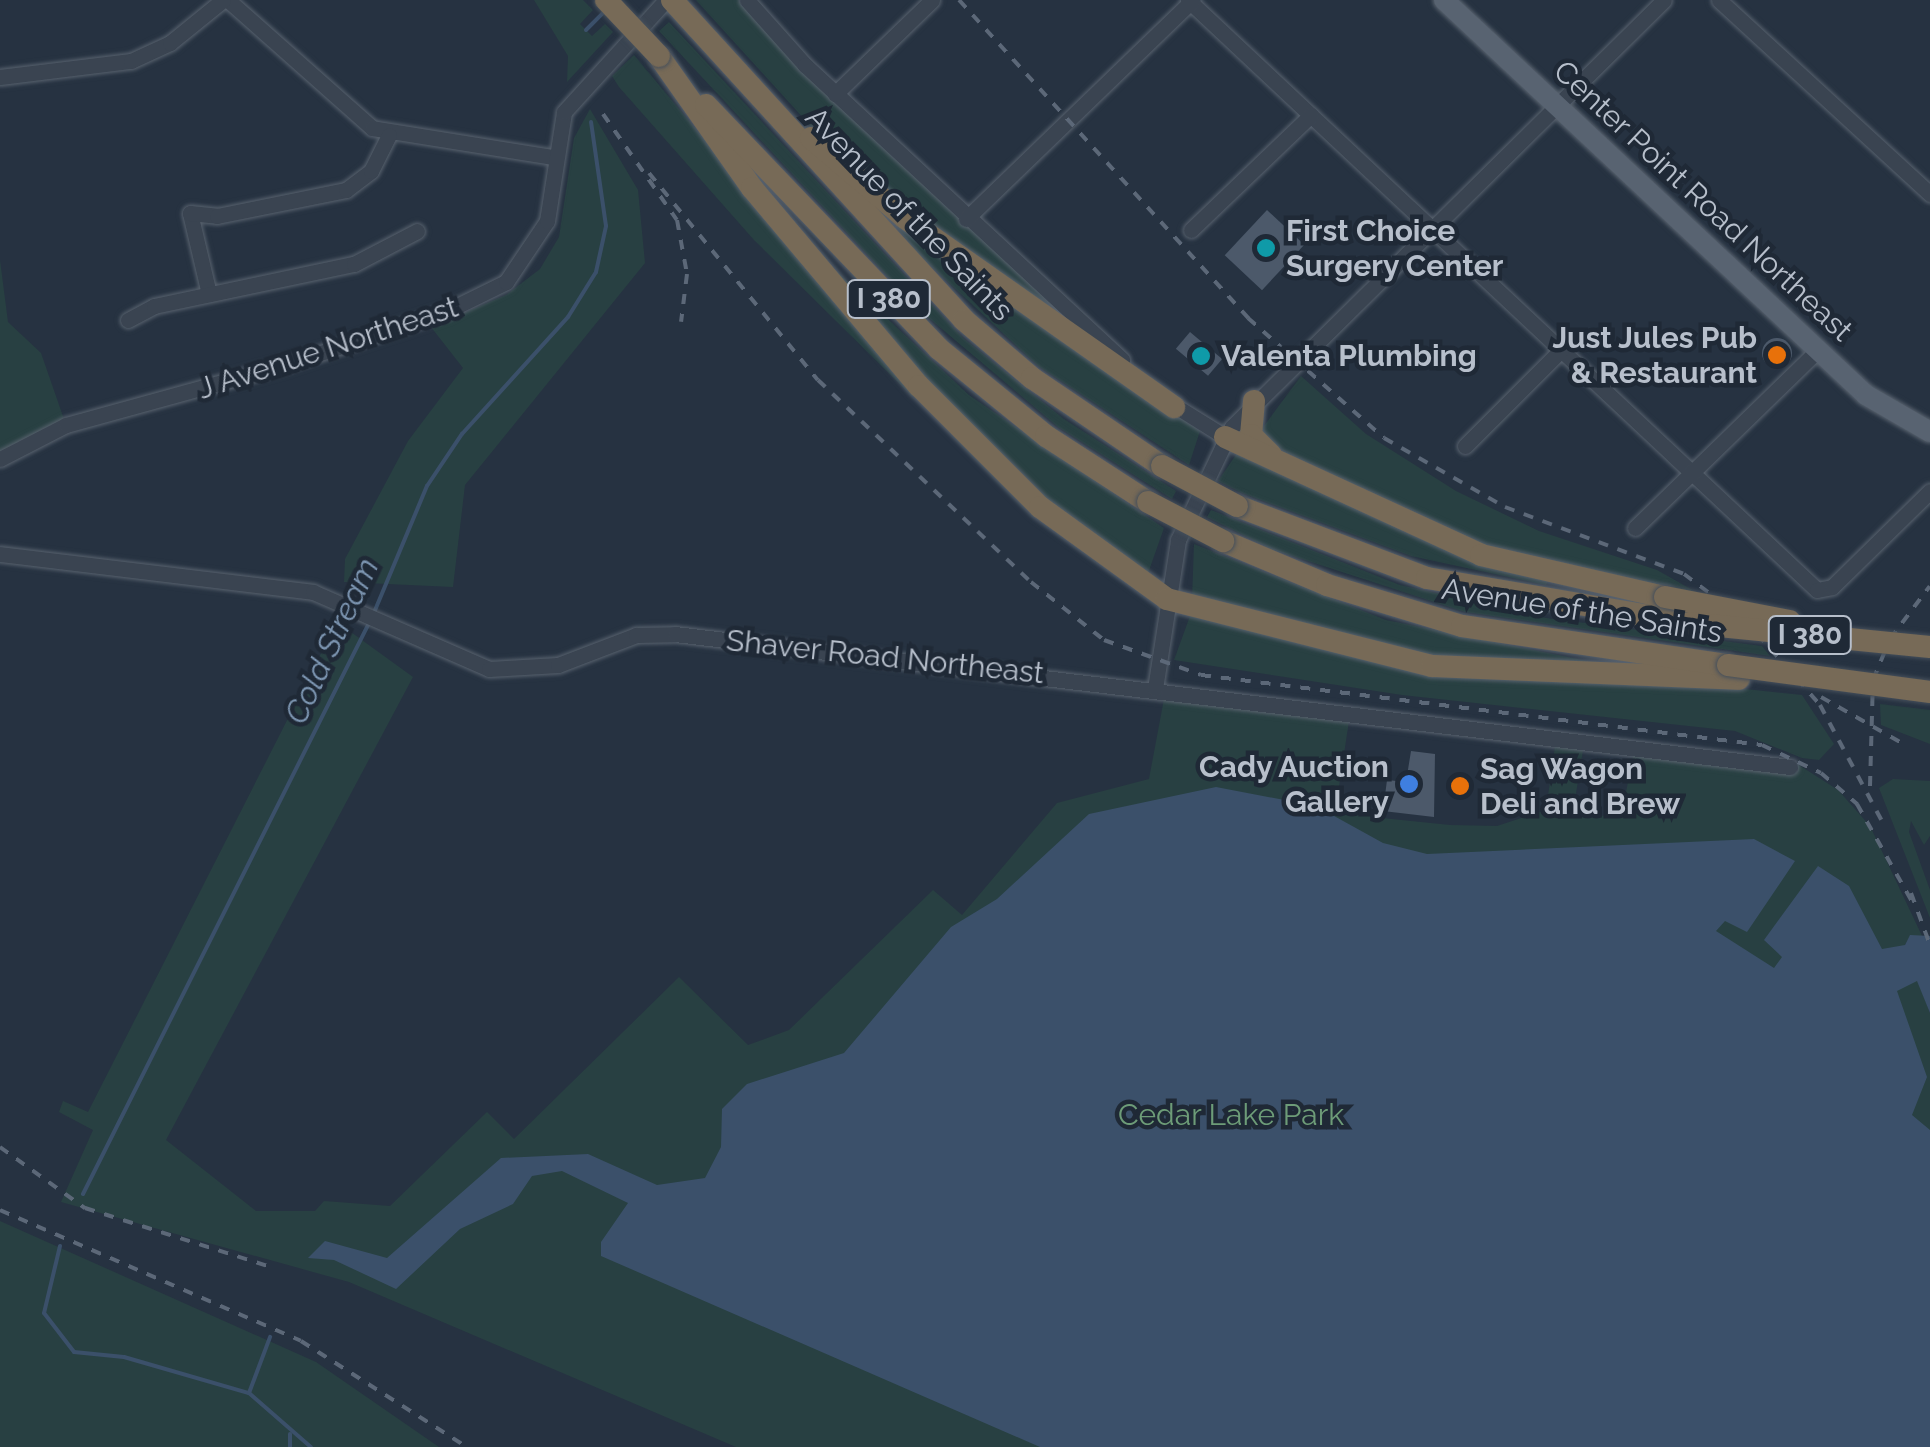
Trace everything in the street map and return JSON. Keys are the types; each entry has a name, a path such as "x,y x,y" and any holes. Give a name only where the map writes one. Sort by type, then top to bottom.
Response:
{"highway":[{"name":"Avenue of the Saints","path":"606,0 939,349 1046,436 1148,502 1223,542 1326,585 1462,626 1734,672 1819,676 1930,692"},
{"name":"Avenue of the Saints","path":"669,0 964,320 1054,394 1162,466 1237,506 1427,578 1689,624 1930,647"},
{"path":"660,58 752,188 919,386 1040,507 1167,599 1432,666 1734,672"},
{"path":"734,69 878,198 1174,406"},
{"path":"1254,401 1251,434 1282,462"},
{"path":"1225,437 1480,554 1882,642"}],"main road":[{"name":"Center Point Road Northeast","path":"1444,0 1884,409 1930,432"}],"street":[{"path":"0,77 131,60 170,44 226,0 332,100 389,136 554,157"},
{"name":"J Avenue Northeast","path":"0,459 66,425 286,364 484,295 506,282 536,245 548,221 554,157 576,93 669,0"},
{"path":"747,0 835,94 966,219 1174,406 1225,437"},
{"path":"835,94 932,0"},
{"path":"1156,688 1167,599 1184,520 1225,437 1254,401 1664,0"},
{"path":"1719,0 1930,194"},
{"path":"966,219 1191,1 1822,592 1930,491"},
{"path":"1191,230 1311,116"},
{"path":"208,294 190,212 216,216 346,190 370,172 389,136"},
{"path":"128,320 208,294 354,264 417,231"},
{"path":"1465,446 1560,350"},
{"path":"1635,528 1818,350"},
{"name":"Shaver Road Northeast","path":"0,554 332,599 433,650 488,669 522,670 636,635 675,634 1156,688 1790,767"}],"green space":[{"path":"534,0 583,0 593,10 580,24 592,36 605,24 613,32 567,82 568,56"},
{"path":"696,0 739,0 820,89 1066,317 955,244 817,133"},
{"path":"669,22 963,338 1064,419 1176,491 1172,499 1058,427 917,308 659,31"},
{"path":"634,55 916,393 912,396 754,240 619,87 612,76"},
{"path":"590,109 638,190 645,263 465,485 453,587 344,582 345,559 408,441 463,368 431,327 506,295 540,269 559,237 574,138"},
{"path":"884,211 1200,431 1189,465 1038,366 917,253"},
{"path":"0,260 8,322 41,353 66,425 0,459"},
{"path":"830,265 969,395 1164,528 1146,579 1076,529 932,391"},
{"path":"1301,376 1366,434 1456,491 1539,531 1657,570 1703,596 1496,551 1272,447 1261,430"},
{"path":"1240,449 1548,580 1546,585 1411,556 1242,493 1218,481"},
{"path":"1211,510 1400,585 1546,618 1762,646 1770,656 1465,612 1271,549 1207,517"},
{"path":"1194,544 1386,620 1602,664 1430,658 1192,599"},
{"path":"1190,616 1300,641 1802,695 1834,744 1819,760 1802,758 1735,731 1402,695 1174,660"},
{"name":"Cedar Lake Park","path":"337,622 413,677 166,1140 256,1211 315,1211 324,1201 390,1206 487,1112 514,1139 679,977 748,1045 789,1030 933,890 962,915 1057,803 1149,779 1164,699 1349,721 1337,800 1382,818 1450,825 1497,826 1546,810 1555,746 1583,750 1573,812 1621,818 1633,756 1789,773 1791,760 1838,790 1870,826 1923,938 1909,938 1905,945 1930,1013 1930,1447 736,1447 349,1282 61,1202 93,1130 59,1112 63,1101 88,1112"},
{"path":"1880,704 1930,710 1930,744 1881,725"},
{"path":"1893,779 1930,781 1930,836 1924,845 1911,821 1909,832 1930,890 1930,918 1879,788"},
{"path":"0,1221 316,1362 439,1447 0,1447"}],"water":[{"name":"Cedar Lake Park","path":"1216,787 1316,806 1383,843 1427,854 1754,839 1795,861 1747,932 1725,921 1716,931 1774,968 1782,957 1764,940 1818,866 1849,886 1882,949 1905,945 1910,935 1930,936 1930,1013 1917,981 1897,991 1927,1077 1912,1115 1930,1130 1930,1447 1040,1447 601,1256 601,1242 628,1203 562,1171 532,1176 513,1204 460,1229 396,1289 334,1260 308,1258 325,1241 387,1258 501,1158 588,1154 657,1185 705,1178 721,1147 722,1109 747,1084 844,1053 951,927 997,899 1089,814"}],"building":[{"name":"First Choice Surgery Center","path":"1267,210 1304,245 1262,290 1225,255"},
{"name":"Valenta Plumbing","path":"1190,332 1222,359 1208,376 1176,349"},
{"name":"Just Jules Pub & Restaurant","path":"1777,338 1788,342 1792,353 1788,364 1777,368 1766,364 1762,353 1766,342"},
{"name":"Cady Auction Gallery","path":"1411,751 1435,754 1434,817 1383,811 1387,780 1406,782"}],"waterway":[{"name":"Cold Stream","path":"586,30 606,10"},
{"name":"Cold Stream","path":"373,615 427,486 462,434 568,317 596,272 606,226 591,122"},
{"name":"Cold Stream","path":"83,1194 369,623"},
{"name":"Cold Stream","path":"60,1246 44,1313 74,1352 124,1357 249,1393 311,1447"},
{"path":"249,1393 270,1337"},
{"path":"290,1434 290,1447"}],"railway":[{"path":"959,0 1248,318 1384,438 1505,507 1684,574 1744,619 1820,705 1882,821"},
{"path":"603,114 677,220 687,274 681,322"},
{"path":"649,173 818,380 1031,582 1104,640 1201,675 1762,745 1821,773 1857,804 1915,907"},
{"path":"1870,786 1873,680 1890,639 1930,586"},
{"path":"1821,697 1900,742"},
{"path":"1911,893 1930,945"},
{"path":"0,1147 85,1208 268,1266"},
{"path":"0,1210 301,1341 467,1447"}],"place":[{"name":"First Choice Surgery Center","path":"1266,248"},
{"name":"Just Jules Pub & Restaurant","path":"1777,355"},
{"name":"Valenta Plumbing","path":"1201,356"},
{"name":"Cady Auction Gallery","path":"1409,784"},
{"name":"Sag Wagon Deli and Brew","path":"1460,786"}]}
